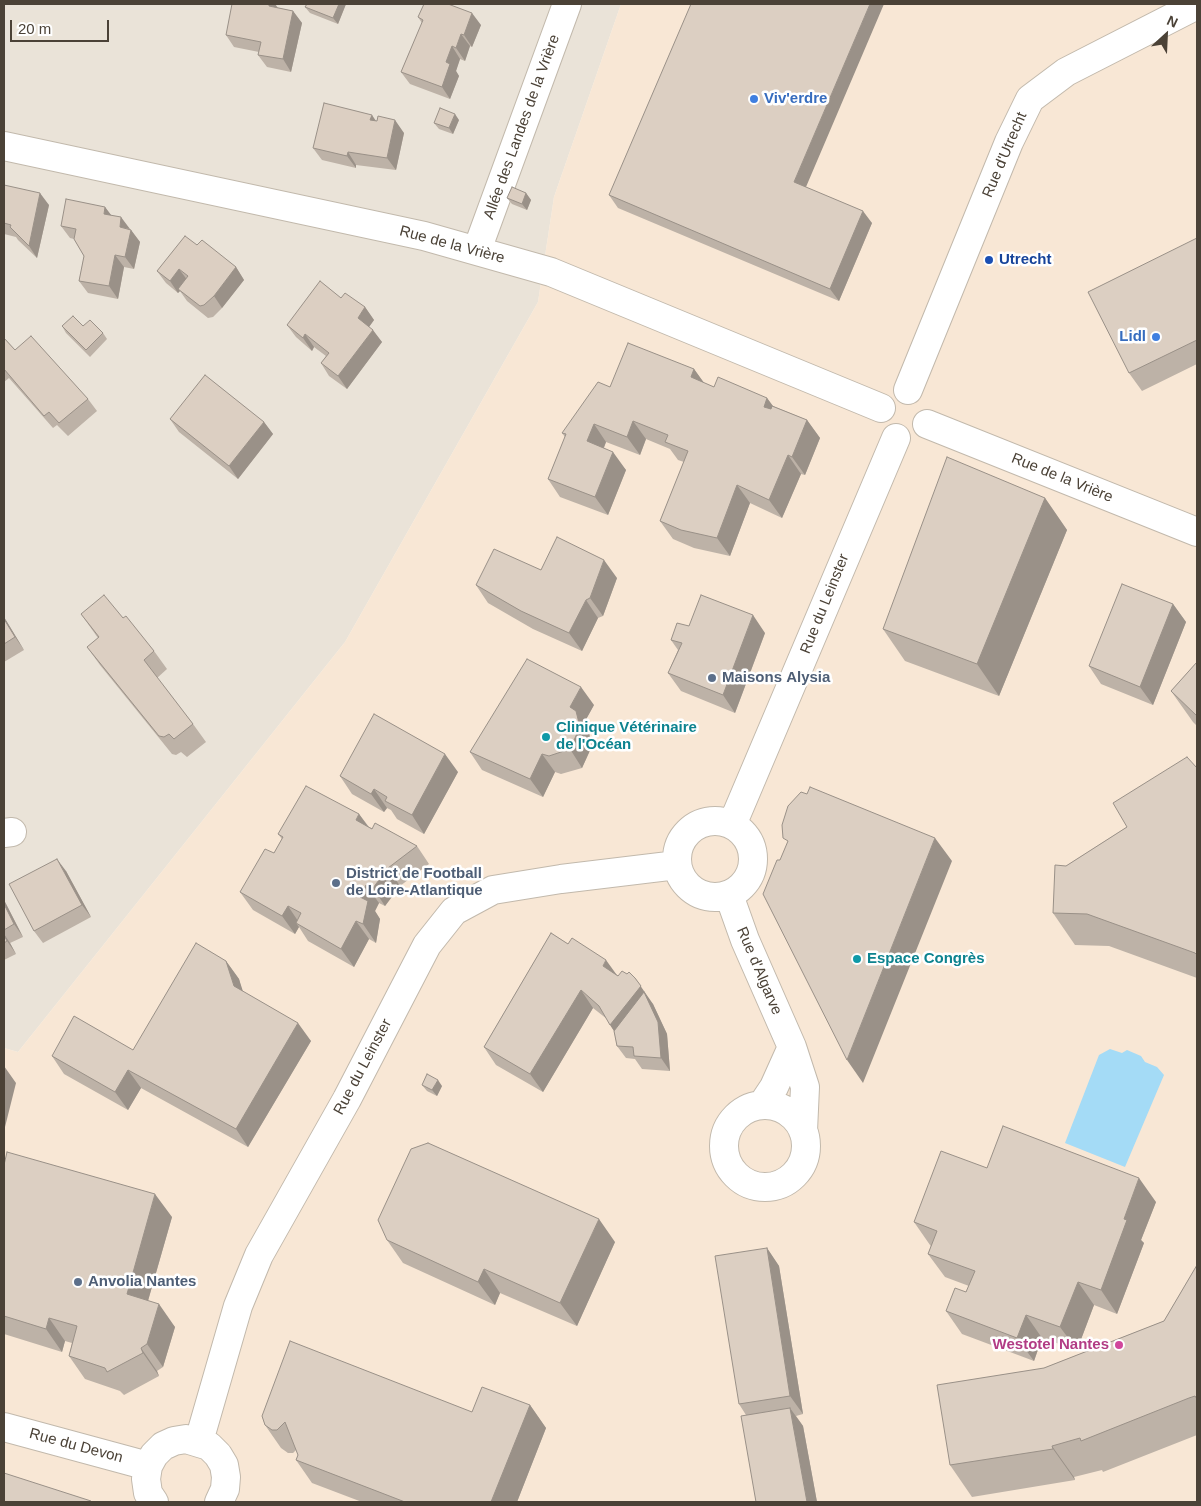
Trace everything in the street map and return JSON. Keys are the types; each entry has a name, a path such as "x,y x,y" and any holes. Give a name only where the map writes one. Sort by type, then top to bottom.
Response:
{"street":[{"name":"Allée des Landes de la Vrière","path":"477,250 567,4"},
{"name":"Rue d'Utrecht","path":"908,390 1010,142 1030,99 1066,72 1197,5"},
{"name":"Rue de la Vrière","path":"4,146 323,213 477,250 551,272 881,408"},
{"path":"908,390 926,402 929,417 927,424 918,436 904,439 896,438 884,429 880,415 881,408 888,396 894,392 908,390"},
{"name":"Rue de la Vrière","path":"927,424 1197,532"},
{"name":"Rue du Leinster","path":"732,825 896,438"},
{"path":"708,822 732,825 742,832 749,842 753,854 752,867 748,878 740,888 729,895 707,896 696,892 681,876 677,853 681,842 693,829 708,822"},
{"name":"Rue du Leinster","path":"198,1441 238,1306 259,1255 347,1099 427,946 454,911 493,890 561,879 678,865"},
{"name":"Rue d'Algarve","path":"729,895 745,940 792,1047 805,1087 803,1130 806,1142 805,1156 800,1168 790,1178 778,1185 764,1187 751,1184 739,1177 730,1166 725,1153 725,1140 729,1127 738,1116 749,1108 762,1105"},
{"path":"792,1047 774,1087 762,1105 775,1106 787,1111 797,1120 803,1130"},
{"name":"Rue du Devon","path":"4,1427 148,1466"},
{"path":"154,1502 148,1493 146,1479 148,1466 154,1455 163,1446 174,1441 186,1439 198,1441 209,1446 224,1465 225,1489 219,1502"}],"shaded area":[{"path":"4,4 621,4 554,197 538,302 345,642 18,1052 4,1048"},
{"path":"621,4 1197,4 1197,1502 4,1502 4,1048 18,1052 345,642 538,302 554,197"}],"water":[{"path":"1110,1049 1122,1053 1127,1050 1141,1056 1145,1062 1157,1067 1164,1075 1125,1167 1065,1143 1099,1055"}],"building":[{"path":"232,4 269,4 269,6 293,11 283,59 258,55 261,42 226,35"},
{"path":"307,4 339,4 333,18 305,7"},
{"path":"424,4 448,4 472,13 464,35 461,34 456,48 452,46 446,62 450,64 442,87 401,72 423,20 418,17"},
{"name":"Viv'erdre","path":"691,4 870,4 794,182 863,211 830,289 609,195"},
{"path":"324,103 372,115 370,120 377,121 378,116 395,120 387,158 348,152 347,156 313,148"},
{"path":"440,108 455,114 449,128 434,123"},
{"path":"4,185 40,193 29,246 10,227 11,225 4,223"},
{"path":"512,187 526,193 522,204 507,198"},
{"path":"66,199 105,207 104,214 121,217 120,227 131,230 125,257 115,255 109,286 79,281 84,256 74,239 76,229 61,226"},
{"path":"185,236 197,245 202,240 236,267 214,296 204,305 200,306 178,289 188,276 179,269 170,281 157,271"},
{"name":"Lidl","path":"1197,238 1197,340 1129,373 1088,292"},
{"path":"320,281 341,298 345,293 365,307 358,318 373,330 338,376 321,363 329,353 305,334 303,338 287,325"},
{"path":"73,316 83,326 90,320 103,333 86,350 62,326"},
{"path":"31,336 88,399 59,423 49,412 44,416 4,369 4,338 15,350"},
{"path":"628,343 694,369 691,377 714,387 718,377 767,398 764,407 771,409 772,406 807,420 792,457 788,455 769,500 737,485 717,538 681,530 660,521 688,451 665,442 668,435 633,421 627,437 594,424 587,441 613,452 595,497 548,479 566,434 562,433 598,382 610,387"},
{"path":"205,375 264,422 229,466 170,419"},
{"path":"947,457 1045,498 977,664 883,629"},
{"path":"557,537 604,560 590,598 586,600 569,633 521,611 476,585 494,549 541,570"},
{"path":"1122,584 1173,604 1140,687 1089,666"},
{"path":"104,595 123,618 126,616 154,651 144,660 193,724 174,739 169,734 164,737 159,736 87,647 99,637 81,614"},
{"path":"701,595 753,615 723,695 668,673 682,643 671,640 677,623 689,626"},
{"path":"4,619 15,637 4,644"},
{"name":"Clinique Vétérinaire de l'Océan","path":"527,659 581,687 570,707 576,711 580,727 570,749 549,756 542,754 530,779 470,752"},
{"path":"1197,662 1197,716 1171,691"},
{"path":"374,714 445,754 412,815 385,801 387,797 374,789 371,794 340,776"},
{"path":"1187,757 1197,768 1197,955 1087,914 1053,913 1055,865 1066,866 1127,827 1113,803"},
{"name":"District de Football de Loire-Atlantique","path":"306,786 359,814 356,820 372,829 375,823 417,846 388,868 373,888 366,885 360,897 368,901 363,924 356,921 341,949 296,923 301,913 288,906 282,916 240,892 265,849 274,853 283,837 278,834"},
{"name":"Espace Congrès","path":"810,787 935,838 847,1060 763,894 777,860 780,860 788,841 783,838 782,825 788,806 801,792 807,794"},
{"path":"57,859 82,905 34,931 9,884"},
{"path":"4,904 14,924 4,930"},
{"path":"551,933 568,944 572,938 606,960 603,966 618,976 622,971 627,974 629,972 641,986 610,1025 599,1006 581,990 530,1074 484,1047"},
{"path":"196,943 226,961 234,986 298,1023 236,1129 128,1070 115,1092 52,1056 74,1016 133,1050"},
{"path":"644,992 658,1022 661,1058 634,1056 633,1047 617,1046 614,1031"},
{"path":"427,1074 438,1080 432,1090 422,1085"},
{"path":"1003,1126 1139,1178 1124,1219 1127,1220 1101,1290 1078,1282 1060,1327 1026,1315 1017,1338 946,1311 955,1288 966,1292 975,1271 928,1254 937,1231 914,1222 941,1151 987,1168"},
{"path":"428,1143 599,1219 560,1303 484,1269 478,1282 387,1240 378,1220 411,1149"},
{"name":"Anvolia Nantes","path":"7,1152 155,1194 127,1294 159,1304 147,1344 141,1348 143,1353 107,1372 105,1368 69,1356 77,1326 49,1318 46,1329 4,1316 4,1165"},
{"path":"767,1248 790,1396 739,1404 715,1256"},
{"path":"1197,1265 1197,1399 1195,1396 1189,1398 1081,1441 1080,1438 1052,1446 1053,1449 950,1465 937,1385 1044,1368 1164,1321"},
{"path":"290,1341 472,1412 482,1387 530,1405 491,1502 405,1502 296,1460 298,1455 285,1422 277,1430 272,1430 265,1425 262,1416"},
{"path":"790,1408 807,1502 756,1502 741,1416"},
{"path":"4,1473 91,1501 92,1502 4,1502"}],"place":[{"name":"Viv'erdre","path":"754,99"},
{"name":"Utrecht","path":"989,260"},
{"name":"Lidl","path":"1156,337"},
{"name":"Maisons Alysia","path":"712,678"},
{"name":"Clinique Vétérinaire de l'Océan","path":"546,737"},
{"name":"District de Football de Loire-Atlantique","path":"336,883"},
{"name":"Espace Congrès","path":"857,959"},
{"name":"Anvolia Nantes","path":"78,1282"},
{"name":"Westotel Nantes","path":"1119,1345"}]}
